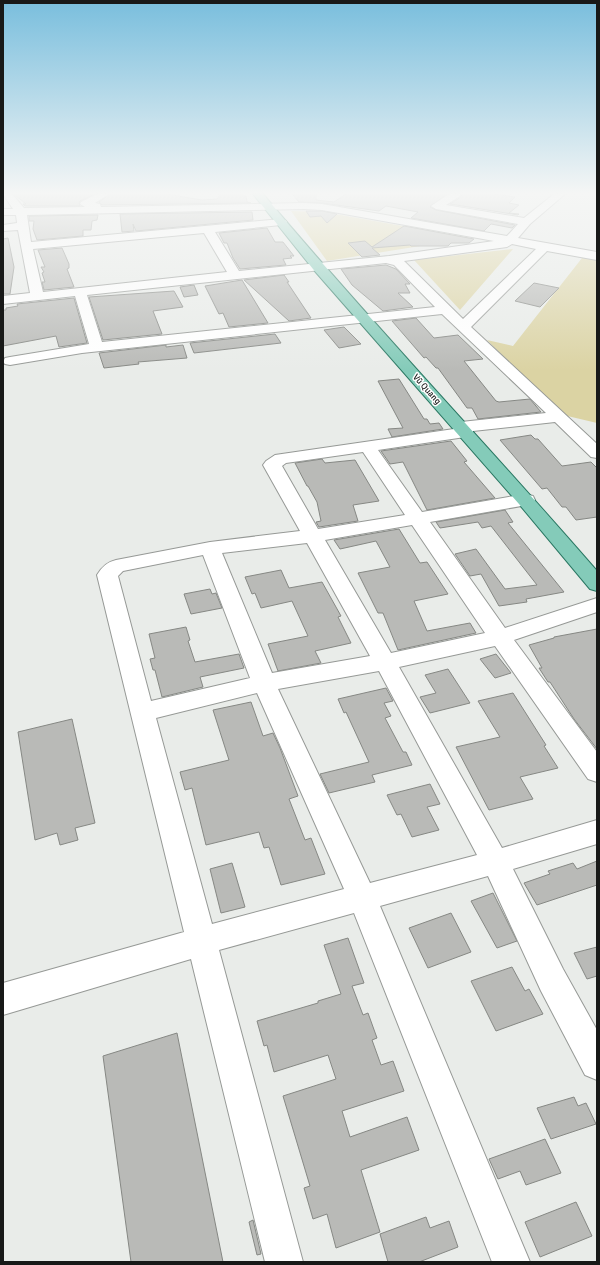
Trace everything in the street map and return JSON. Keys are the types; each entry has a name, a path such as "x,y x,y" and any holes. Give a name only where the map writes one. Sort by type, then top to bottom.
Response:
{"main road":[{"name":"Vũ Quang","path":"306,253 526,500 597,584"}],"street":[{"path":"28,253 37,296"},
{"path":"222,253 236,276"},
{"path":"392,260 391,259 434,253"},
{"path":"463,327 538,253"},
{"path":"580,253 597,256"},
{"path":"3,300 236,276 316,266 386,259 392,260 398,262 445,310 597,453"},
{"path":"80,292 97,348"},
{"path":"10,361 52,353 445,310"},
{"path":"558,417 463,429 281,459 273,463 272,468 386,662 495,862 552,980 597,1063"},
{"path":"367,446 500,637 597,772"},
{"path":"284,1262 107,575 116,566 210,548 312,536 526,500"},
{"path":"210,548 264,683 362,898 511,1262"},
{"path":"142,712 264,683 386,662 500,637 597,605"},
{"path":"3,999 124,965 201,941 495,862 597,832"}],"shaded area":[{"path":"321,253 377,253 327,261"},
{"path":"477,253 509,253 460,310 414,260"},
{"path":"582,258 597,260 597,423 559,414 487,340 513,346"}],"building":[{"path":"3,253 11,253 14,267 10,294 3,294"},
{"path":"39,253 64,253 69,264 69,268 67,269 74,287 44,290 42,282 45,282 42,273 44,272 41,267 45,267"},
{"path":"231,253 292,253 294,256 290,256 292,258 283,259 286,265 240,269"},
{"path":"358,253 378,253 380,255 362,257"},
{"path":"386,265 396,269 410,284 405,284 410,293 398,293 413,307 383,311 352,285 341,269"},
{"path":"284,275 311,318 289,321 244,280"},
{"path":"242,280 268,323 229,327 223,313 219,314 205,286"},
{"path":"534,283 559,288 540,307 515,301"},
{"path":"194,285 198,295 184,297 180,287"},
{"path":"174,291 183,307 153,311 162,334 103,340 89,297"},
{"path":"74,298 87,343 59,347 56,336 3,346 3,310 18,306 17,304"},
{"path":"416,318 434,338 458,335 483,359 464,361 496,401 530,399 541,412 478,419 472,408 467,408 438,368 436,368 426,357 424,358 392,321"},
{"path":"344,327 361,344 339,348 324,330"},
{"path":"275,334 281,343 194,353 190,343"},
{"path":"166,345 166,347 183,345 187,358 138,362 139,364 104,368 99,353"},
{"path":"399,379 424,419 427,419 430,424 439,423 443,429 392,437 388,429 403,428 378,381"},
{"path":"531,435 535,439 538,439 562,466 591,462 597,468 597,517 576,520 566,507 562,507 547,488 542,489 500,440"},
{"path":"451,441 467,461 464,462 495,498 427,510 403,462 390,464 381,451"},
{"path":"322,459 325,463 355,460 379,501 353,505 358,521 319,527 316,522 321,521 317,502 295,463"},
{"path":"505,510 513,522 508,523 564,592 526,599 527,602 499,606 481,574 470,576 455,554 476,549 505,589 537,585 491,526 482,528 478,522 440,528 436,522"},
{"path":"399,529 420,563 427,562 448,594 414,601 427,631 470,623 476,633 398,650 383,613 378,613 358,573 390,567 376,541 340,549 334,540"},
{"path":"281,570 289,588 322,582 341,616 338,617 351,643 315,651 321,663 278,671 268,644 308,636 292,601 261,608 255,593 252,594 245,577"},
{"path":"210,589 212,594 216,593 222,608 191,614 184,594"},
{"path":"186,627 190,640 188,641 195,662 239,654 244,668 200,677 203,687 162,697 155,670 153,670 150,659 155,658 149,634"},
{"path":"597,629 597,749 574,719 550,682 548,682 539,668 542,668 529,645 554,637"},
{"path":"496,654 511,673 495,678 480,659"},
{"path":"448,669 470,703 430,713 420,697 436,693 425,675"},
{"path":"386,688 393,701 384,703 391,716 385,718 403,752 406,752 412,765 372,775 375,782 329,793 320,774 369,762 346,712 344,713 338,699"},
{"path":"513,693 546,745 544,746 558,768 520,777 533,799 489,810 456,747 500,737 478,701"},
{"path":"251,702 263,736 273,733 280,748 298,796 289,799 305,840 311,838 325,874 281,885 269,847 264,848 259,832 206,845 192,788 185,790 180,772 229,760 213,710"},
{"path":"72,719 95,823 75,828 78,840 60,845 57,833 35,840 18,732"},
{"path":"430,784 440,804 427,807 439,830 412,837 401,814 397,815 387,795"},
{"path":"597,861 597,885 537,905 524,883 550,874 548,871 573,863 577,869"},
{"path":"232,863 245,907 221,913 210,869"},
{"path":"493,893 517,941 497,948 471,901"},
{"path":"451,913 471,952 428,968 409,928"},
{"path":"348,938 364,983 352,986 363,1015 368,1013 377,1038 372,1040 381,1065 393,1061 404,1091 342,1111 350,1137 407,1117 419,1150 361,1170 380,1232 336,1248 327,1214 313,1219 304,1188 310,1186 283,1096 336,1079 328,1055 274,1072 267,1045 264,1046 257,1021 318,1003 318,1001 341,994 324,945"},
{"path":"597,947 597,976 587,979 574,953"},
{"path":"512,967 525,991 529,989 543,1014 496,1031 471,981"},
{"path":"177,1033 223,1262 131,1262 103,1056"},
{"path":"574,1097 578,1106 586,1103 596,1124 551,1139 537,1108"},
{"path":"545,1139 561,1173 526,1185 520,1171 498,1179 489,1159"},
{"path":"576,1202 592,1236 540,1257 525,1222"},
{"path":"426,1217 430,1228 449,1221 458,1247 419,1262 388,1262 380,1234"},
{"path":"253,1220 261,1254 257,1255 249,1222"}]}
